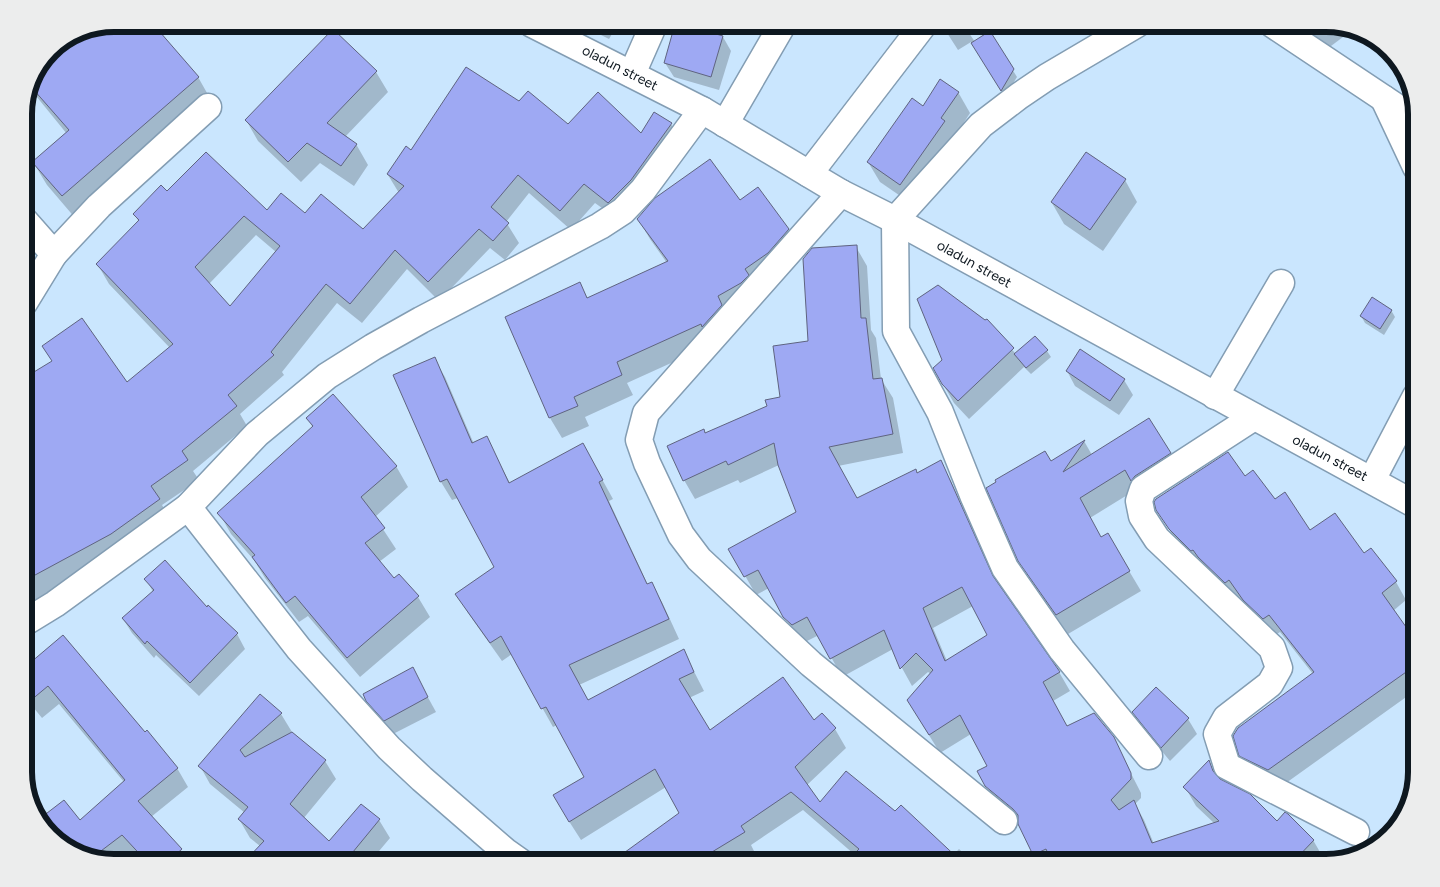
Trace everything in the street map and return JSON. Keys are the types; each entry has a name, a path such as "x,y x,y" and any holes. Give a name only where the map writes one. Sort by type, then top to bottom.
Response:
{"street":[{"name":"oladun street","path":"548,32 702,110 841,193 895,220 1408,500"},
{"path":"632,74 650,32"},
{"path":"725,124 778,32"},
{"path":"809,174 918,32"},
{"path":"1123,32 1047,77 981,125 895,220 896,331 940,412 1005,568 1062,650 1149,756"},
{"path":"1284,32 1407,114"},
{"path":"1384,98 1407,147"},
{"path":"33,288 54,254 99,206 208,107"},
{"path":"33,617 55,604 188,507 257,434 326,376 421,320 600,226 623,211 643,190 702,110"},
{"path":"841,193 646,413 639,440 647,463 681,535 700,559 811,664 1004,821"},
{"path":"33,230 54,254"},
{"path":"1215,396 1280,283"},
{"path":"1372,480 1407,412"},
{"path":"1254,417 1143,489 1139,501 1142,516 1157,539 1272,648 1279,668 1270,684 1226,718 1217,734 1227,766 1356,832"},
{"path":"188,507 299,649 389,748 509,854"}],"building":[{"path":"115,32 160,32 199,77 62,196 33,161 69,130 35,92 49,65 61,53 88,37"},
{"path":"330,32 336,32 377,71 327,123 357,144 341,166 307,143 288,162 245,120"},
{"path":"673,32 709,32 723,36 711,77 664,63"},
{"path":"991,32 1014,69 1001,91 971,43"},
{"path":"466,67 519,101 528,91 568,124 598,92 641,133 654,112 672,123 631,180 608,203 584,184 560,211 518,175 491,207 509,223 493,241 479,229 428,282 395,250 350,304 326,284 271,352 274,355 228,395 237,406 182,451 188,460 151,486 160,499 111,534 33,576 33,373 52,361 42,346 82,318 127,382 173,344 96,264 139,220 133,214 161,185 167,191 206,152 267,210 281,193 305,213 321,194 363,229 404,186 387,174 406,146 411,150","holes":["244,216 280,246 230,306 195,267"]},
{"path":"940,79 959,92 941,118 945,121 900,185 867,162 912,98 923,106"},
{"path":"1086,152 1126,179 1090,230 1051,202"},
{"path":"710,159 740,200 758,187 789,229 768,253 745,269 749,275 741,283 718,296 722,305 702,327 701,324 617,362 622,375 574,397 578,406 549,418 505,317 580,282 587,298 668,261 637,219 655,198"},
{"path":"857,245 861,318 866,318 873,379 882,378 893,434 829,447 857,498 916,469 917,473 941,460 993,576 1060,672 1043,682 1067,726 1094,713 1114,737 1131,773 1131,779 1111,800 1119,810 1134,800 1152,843 1219,821 1183,787 1209,760 1213,771 1220,779 1250,794 1277,821 1285,812 1314,840 1301,854 1048,854 1046,849 1033,854 1018,824 1018,815 985,786 977,771 987,766 960,715 929,735 907,700 933,670 916,653 900,669 884,630 830,659 807,617 792,625 783,617 758,570 744,577 728,549 796,512 778,465 774,443 728,465 726,461 683,481 667,446 704,429 705,433 767,406 765,400 780,397 773,346 808,341 803,259 812,248","holes":["962,587 987,635 945,661 923,608"]},
{"path":"938,285 985,320 987,319 1014,348 958,401 942,384 933,368 942,360 917,299"},
{"path":"1372,297 1392,310 1380,329 1360,316"},
{"path":"1035,336 1048,350 1026,368 1014,354"},
{"path":"1080,349 1125,379 1110,401 1066,371"},
{"path":"435,357 472,443 487,436 509,483 583,443 603,480 599,482 647,584 652,582 669,619 569,665 588,700 684,649 694,672 679,679 710,730 783,677 814,720 822,713 836,728 795,767 820,802 846,771 895,811 901,805 953,854 854,854 859,849 791,792 741,826 745,832 709,854 622,854 679,813 655,769 569,822 553,795 584,777 546,707 541,709 501,636 490,643 455,594 494,567 447,479 440,482 393,375"},
{"path":"333,394 397,466 361,497 385,528 365,543 394,578 399,574 419,596 347,658 295,596 286,603 252,557 255,555 217,513 313,426 306,418"},
{"path":"1149,418 1171,453 1135,476 1131,481 1125,470 1080,498 1101,537 1108,533 1130,571 1056,615 1018,561 986,488 996,482 995,480 1045,451 1051,461 1085,440 1063,472"},
{"path":"1228,452 1245,476 1253,470 1275,499 1285,492 1310,530 1335,513 1364,553 1371,548 1397,581 1382,593 1408,629 1408,671 1268,770 1239,756 1233,736 1238,728 1314,672 1269,615 1263,619 1243,600 1229,580 1225,583 1193,550 1191,551 1169,529 1156,510 1154,502"},
{"path":"165,560 207,607 208,605 238,633 190,683 147,641 145,644 122,618 154,590 144,579"},
{"path":"63,635 178,768 138,801 182,849 176,854 140,854 122,835 98,853 93,852 65,838 46,818 44,815 64,800 80,820 125,780 48,686 33,698 33,660"},
{"path":"413,667 428,697 384,721 366,701 363,694"},
{"path":"1156,687 1189,718 1161,748 1132,712"},
{"path":"260,694 282,713 240,750 245,757 292,732 326,760 290,804 329,841 361,804 380,819 351,854 252,854 264,841 238,819 248,807 198,766"}]}
